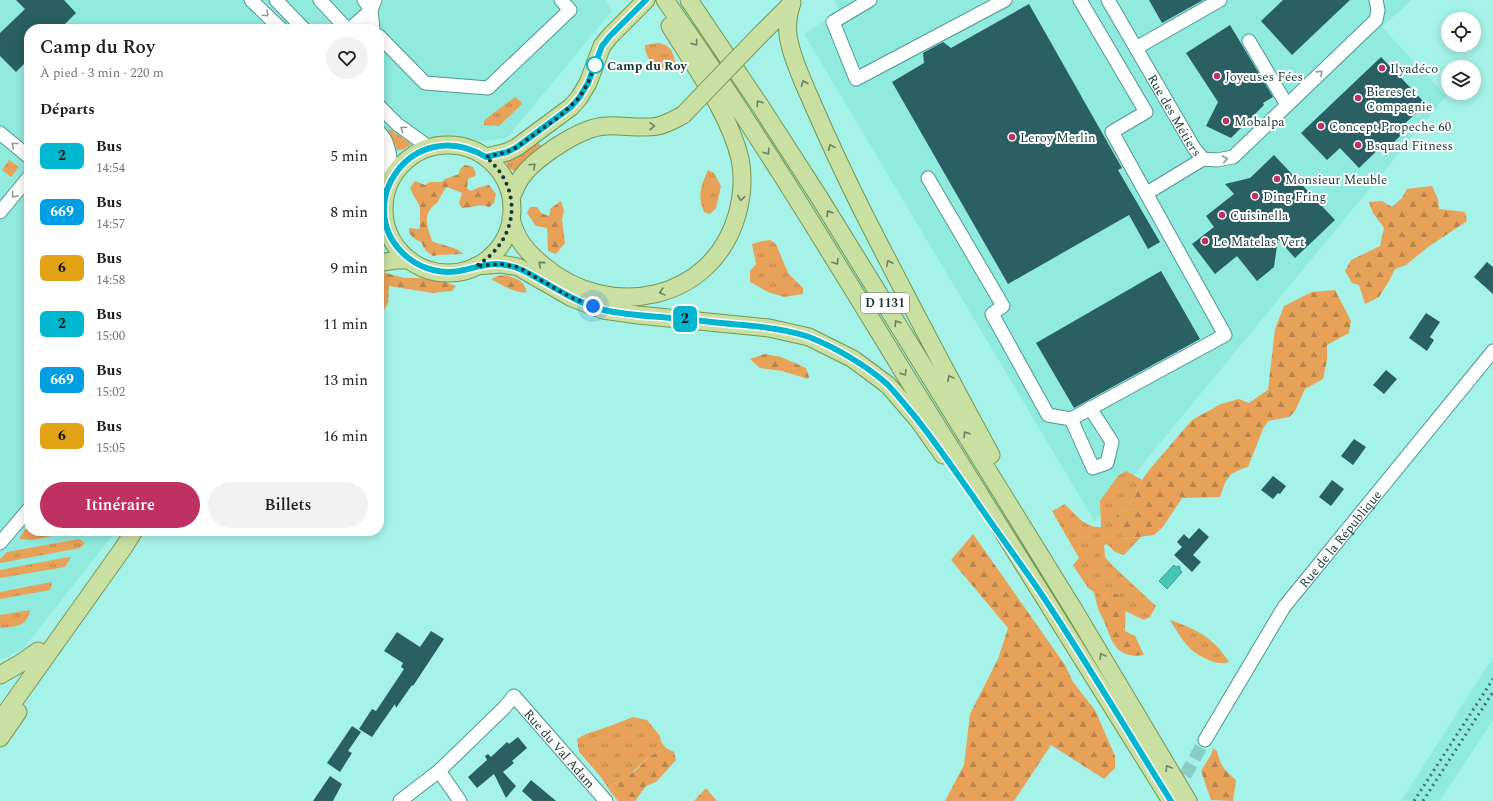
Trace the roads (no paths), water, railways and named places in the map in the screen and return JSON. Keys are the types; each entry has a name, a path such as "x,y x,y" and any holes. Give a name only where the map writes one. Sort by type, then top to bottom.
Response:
{"main road":[{"path":"486,157 507,152 517,147 571,107 579,98 588,83 602,46 623,22 646,0"},
{"path":"384,209 391,180 398,169 407,160 430,148 453,145 465,147 486,157 499,171 506,183 511,197 511,218 514,231 528,252 548,270 571,285 596,294 619,297 643,297 665,292 685,283 702,271 724,244 734,226 740,206 743,186 740,160 735,141 715,98 654,0"},
{"name":"D 1131","path":"665,0 711,65 804,209 1171,801"},
{"name":"D 1131","path":"690,0 815,190 1074,610 1188,801"},
{"path":"511,197 520,180 532,166 569,139 586,131 605,126 657,126 670,122 683,115 793,2"},
{"path":"793,2 789,12 787,27 789,44 796,66 843,174 921,325 1074,610"},
{"path":"476,266 491,256 502,243 511,218"},
{"path":"384,224 390,236 402,253 410,260 425,268 442,272 460,271 476,266 501,264 518,267 572,298 603,310 769,328 808,337 853,359 888,385 919,421 1042,595"},
{"path":"384,262 410,260"},
{"path":"0,709 25,676 38,651 117,542 124,536"},
{"path":"0,721 131,536"},
{"path":"0,738 54,661 102,577"},
{"path":"0,675 38,651"}],"street":[{"path":"251,0 276,24"},
{"path":"276,0 299,24"},
{"path":"320,0 342,24"},
{"path":"384,41 425,83 488,88 570,10 561,0"},
{"path":"870,0 833,22 856,79 1005,0"},
{"path":"928,178 1003,306 992,314 1048,415 1071,419 1225,335 1112,132 1146,112 1080,0"},
{"name":"Rue des Métiers","path":"1108,0 1194,148 1203,159 1217,160 1233,157 1376,20 1378,10 1376,0"},
{"path":"1136,48 1220,0"},
{"path":"354,24 370,3"},
{"path":"370,3 372,24"},
{"path":"1249,41 1287,105"},
{"path":"384,111 397,124 430,148"},
{"path":"0,133 24,153"},
{"path":"384,138 390,152 391,180"},
{"path":"1147,193 1203,159"},
{"path":"0,212 24,183"},
{"name":"Rue de la République","path":"1205,740 1284,607 1493,351"},
{"path":"1071,419 1093,468 1107,464 1112,442 1090,408"},
{"path":"0,543 24,515"},
{"name":"Rue du Val Adam","path":"440,771 504,708 514,696 606,801"},
{"path":"400,801 440,771 460,801"}],"tunnel":[{"path":"1176,792 1205,740"}],"railway":[{"path":"1414,801 1493,679"},
{"path":"1423,801 1493,692"}],"place":[{"name":"Camp du Roy","path":"595,65"},
{"name":"Ilyadéco","path":"1382,68"},
{"name":"Joyeuses Fées","path":"1217,76"},
{"name":"Bieres et Compagnie","path":"1358,98"},
{"name":"Mobalpa","path":"1226,121"},
{"name":"Concept Propeche 60","path":"1321,126"},
{"name":"Leroy Merlin","path":"1012,137"},
{"name":"Bsquad Fitness","path":"1358,145"},
{"name":"Monsieur Meuble","path":"1277,179"},
{"name":"Ding Fring","path":"1255,196"},
{"name":"Cuisinella","path":"1222,215"},
{"name":"Le Matelas Vert","path":"1205,241"}]}
